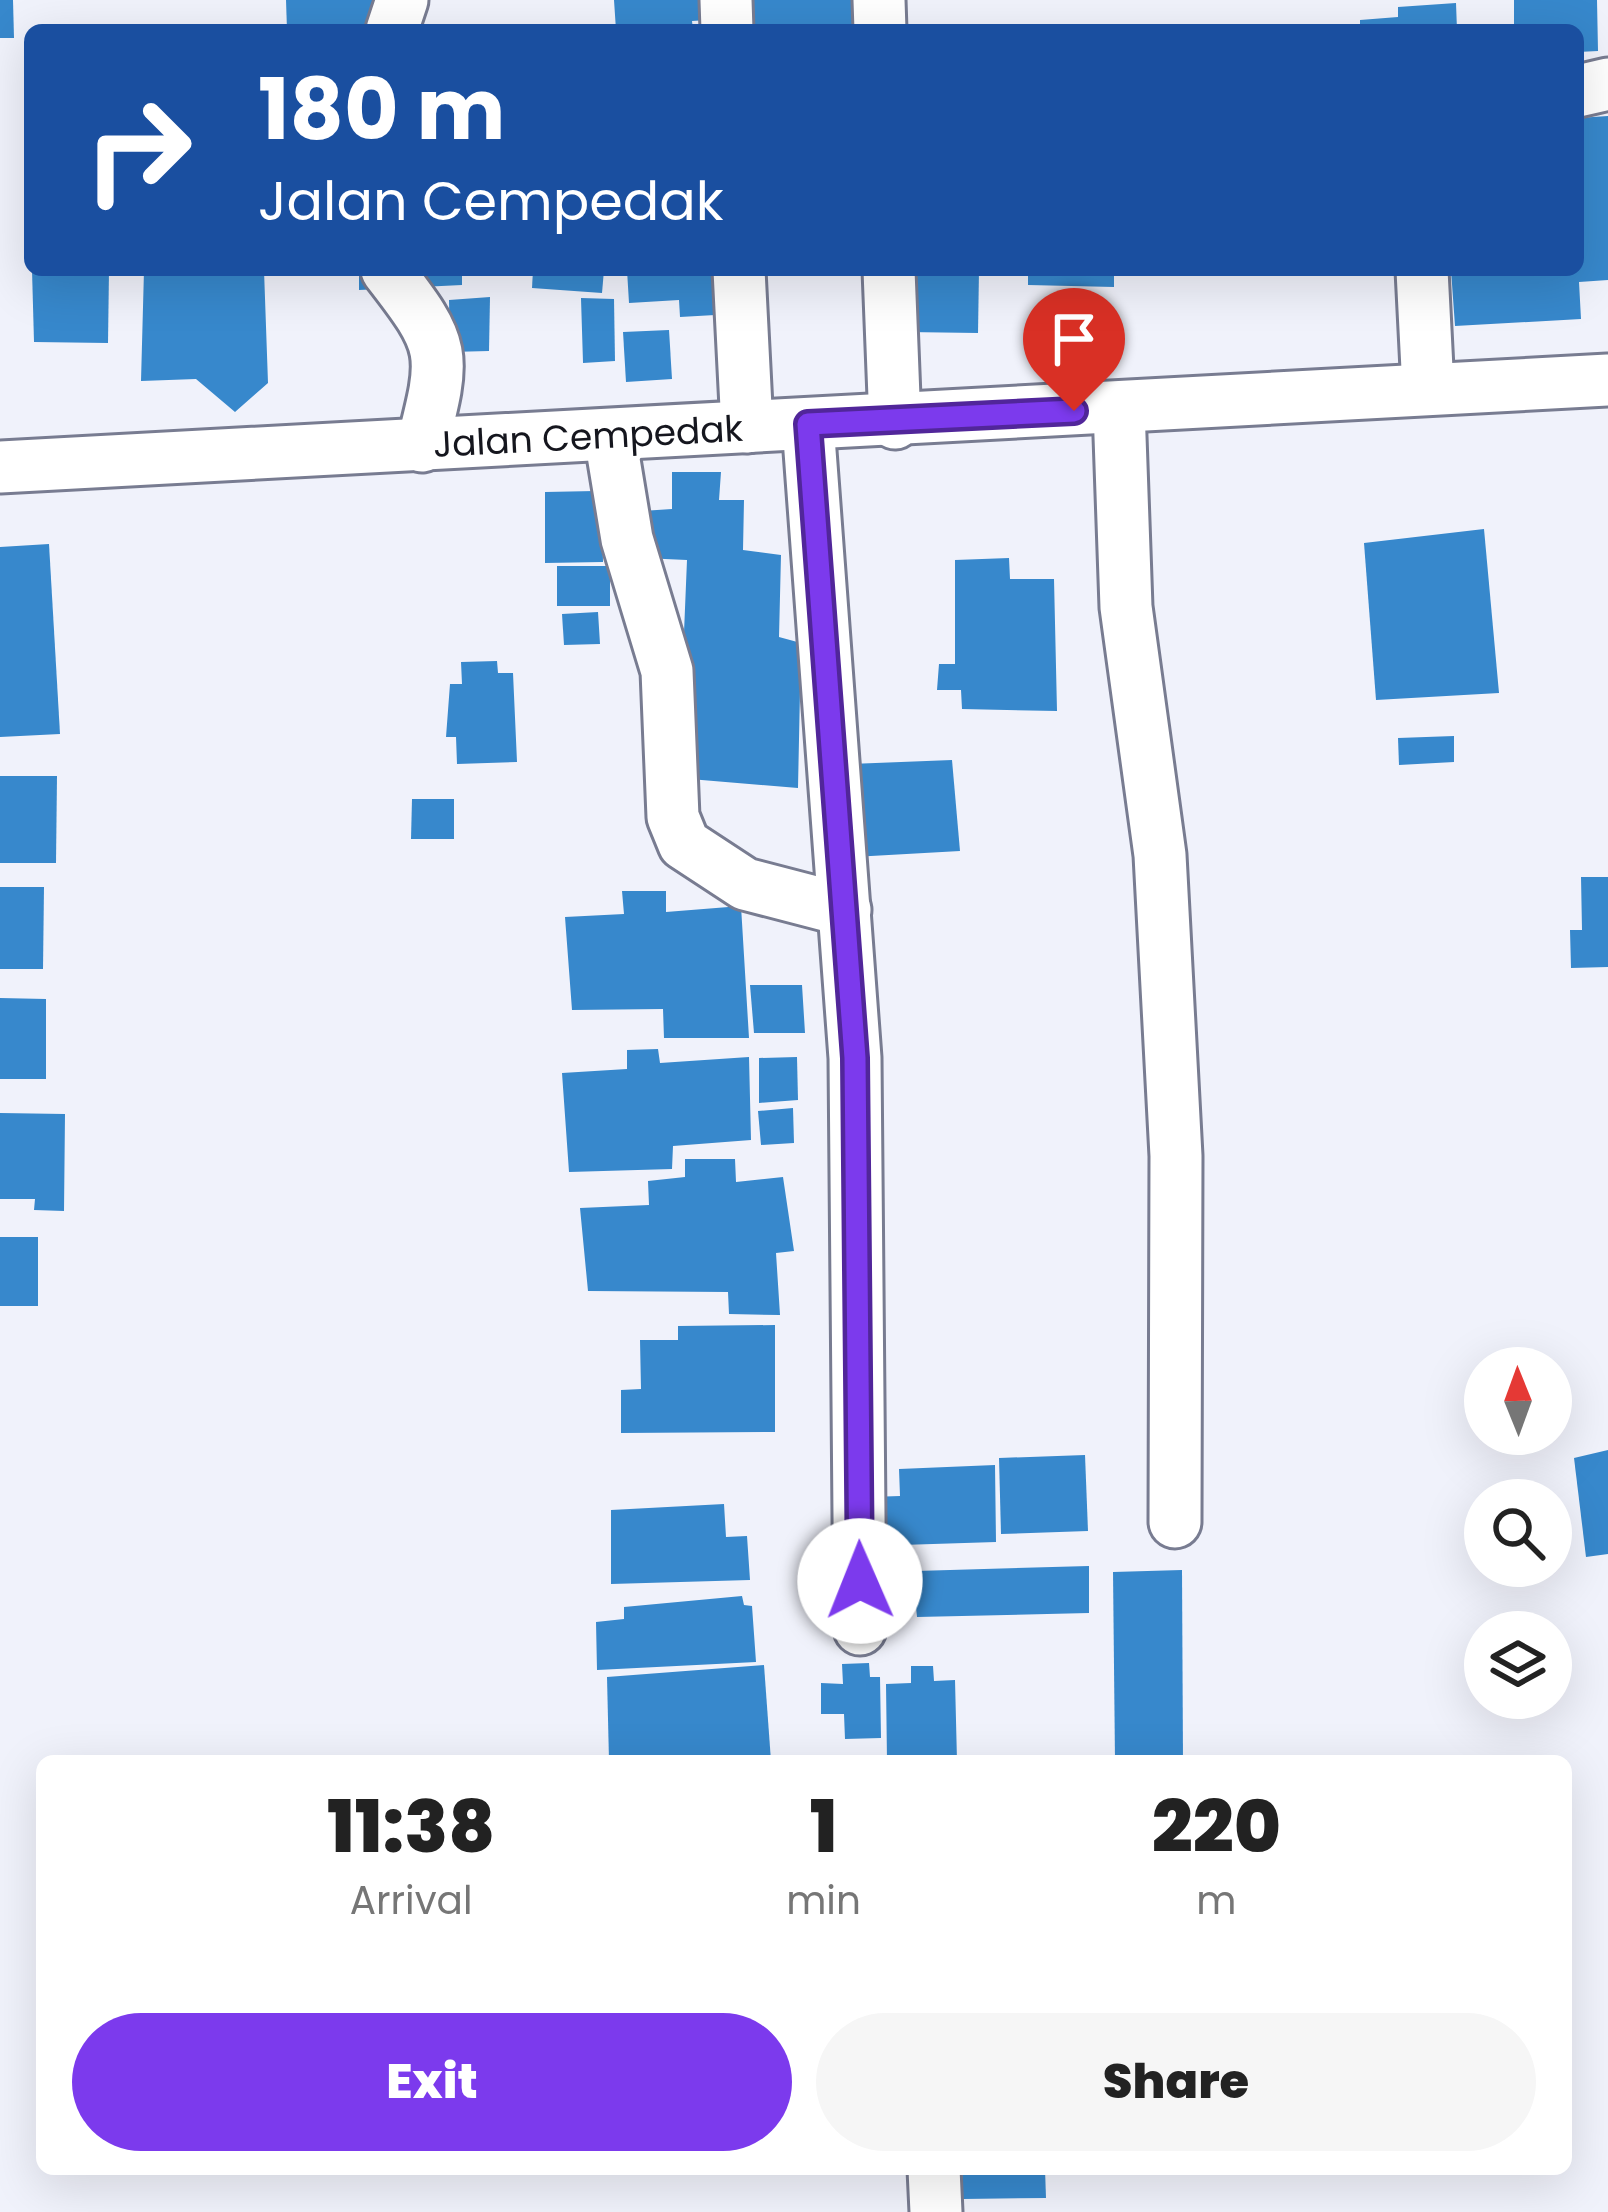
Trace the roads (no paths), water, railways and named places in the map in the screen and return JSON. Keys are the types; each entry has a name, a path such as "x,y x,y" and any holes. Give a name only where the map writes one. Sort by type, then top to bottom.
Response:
{"street":[{"path":"391,276 434,333 442,369 422,446"},
{"path":"739,276 747,428"},
{"path":"890,276 895,423"},
{"path":"1422,276 1428,389"},
{"name":"Jalan Cempedak","path":"0,467 895,423 1608,380"},
{"path":"1119,408 1126,607 1160,855 1176,1156 1175,1522"},
{"path":"808,424 855,1058 860,1629"},
{"path":"610,436 627,538 667,671 673,817 684,844 746,884 845,910"},
{"path":"934,2175 936,2212"}]}
